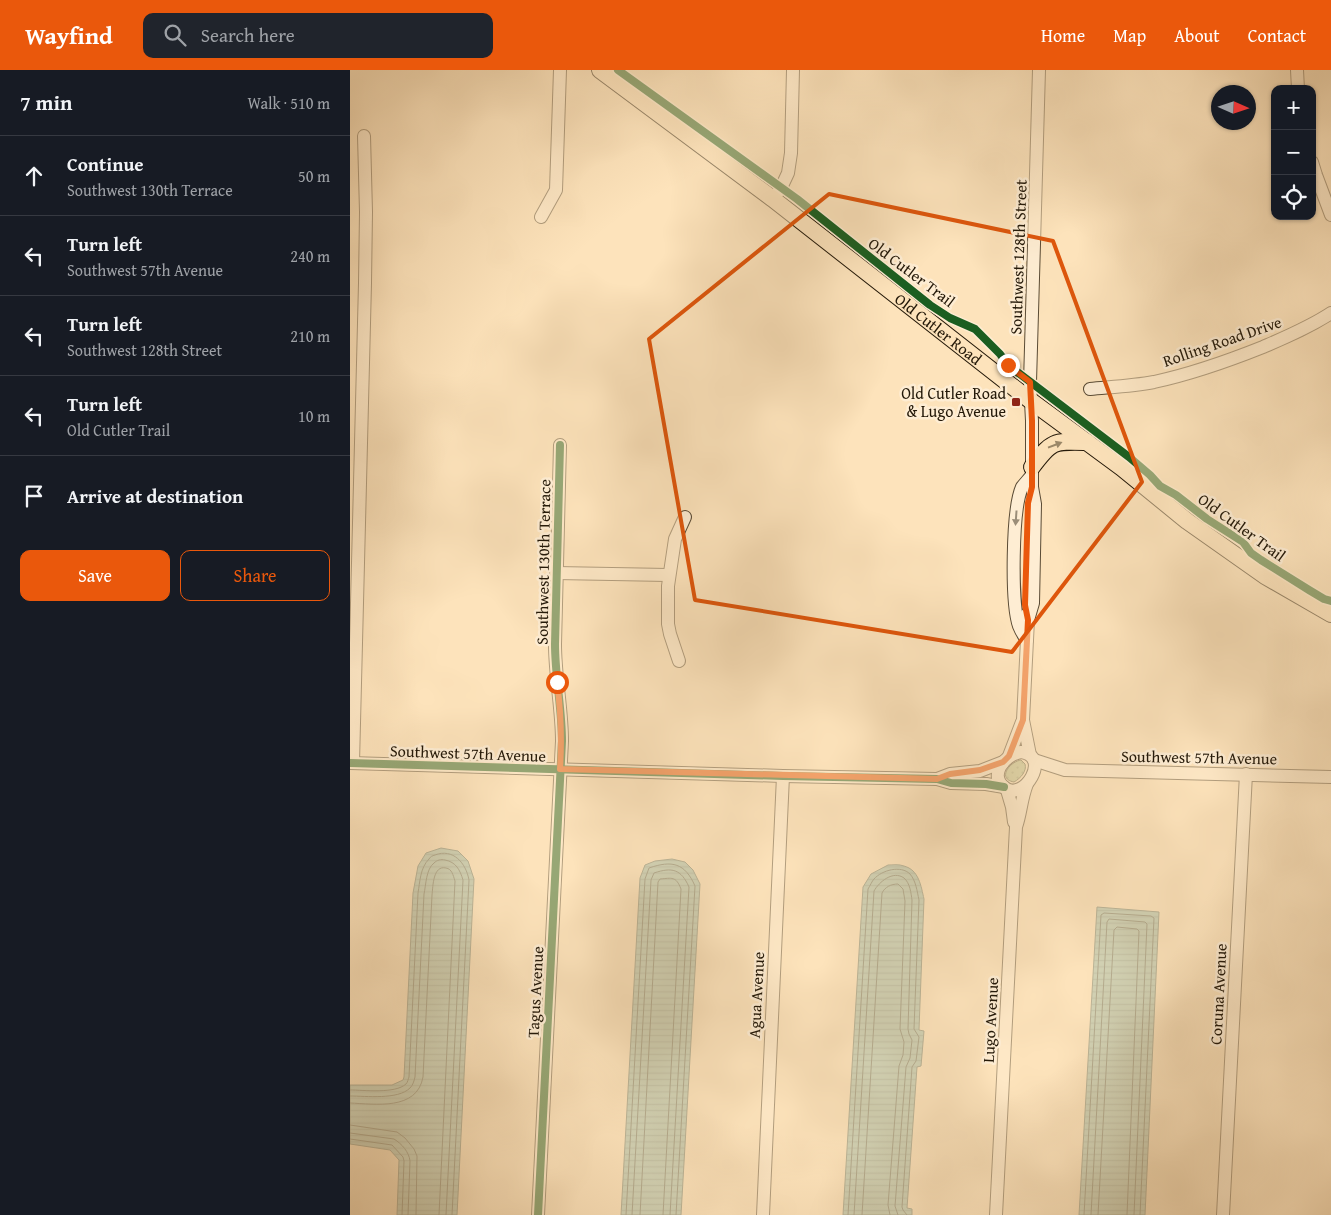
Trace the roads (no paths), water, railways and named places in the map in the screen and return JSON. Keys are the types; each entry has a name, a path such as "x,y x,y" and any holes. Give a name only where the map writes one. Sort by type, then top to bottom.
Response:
{"main road":[{"name":"Old Cutler Road","path":"600,70 773,199 1031,401 1122,468 1186,522 1265,576 1331,614"},
{"path":"1032,476 1044,451 1053,445 1067,442 1087,442"}],"street":[{"path":"541,217 556,190 560,70"},
{"path":"773,199 788,173 793,70"},
{"name":"Southwest 128th Street","path":"1032,757 1023,720 1028,620 1033,603 1035,561 1035,504 1032,476 1030,382 1039,70"},
{"path":"1297,70 1298,85"},
{"path":"352,763 365,283 364,136"},
{"path":"1316,175 1331,215"},
{"name":"Rolling Road Drive","path":"1090,389 1153,382 1203,369 1247,354 1311,325 1331,313"},
{"name":"Southwest 130th Terrace","path":"560,445 555,659 561,713 560,769"},
{"name":"Southwest 128th Street","path":"1027,640 1019,627 1014,596 1015,526 1020,494 1023,486 1032,476"},
{"path":"679,661 668,624 668,575 675,539 685,517"},
{"path":"556,573 668,575"},
{"name":"Southwest 128th Street","path":"1006,759 1023,720"},
{"path":"1006,788 1016,791 1020,790 1029,781 1035,767 1032,757 1021,752 1006,759 1000,767 998,775 999,781 1006,788 1016,827"},
{"name":"Southwest 57th Avenue","path":"1032,757 1045,764 1065,770 1331,777"},
{"name":"Southwest 57th Avenue","path":"937,779 950,774 980,770 1006,759"},
{"name":"Southwest 57th Avenue","path":"352,763 937,779 951,783 986,784 1006,788"},
{"name":"Tagus Avenue","path":"538,1215 560,769"},
{"name":"Southwest 57th Avenue","path":"1029,781 1065,770"},
{"name":"Coruna Avenue","path":"1223,1215 1246,774"},
{"name":"Agua Avenue","path":"763,1215 782,776"},
{"path":"1016,827 1022,800 1029,781"},
{"name":"Lugo Avenue","path":"996,1215 1016,827"}],"water":[{"path":"441,848 458,851 468,861 474,879 457,1215 397,1215 399,1160 390,1150 350,1144 350,1085 392,1085 403,1080 413,893 418,866 426,853"},
{"path":"672,859 685,862 693,870 700,884 681,1215 621,1215 640,878 645,865 655,861"},
{"path":"888,865 902,865 913,871 922,889 924,899 919,1030 924,1031 921,1066 917,1067 907,1208 912,1209 912,1215 843,1215 863,887 871,874"},
{"path":"1097,907 1159,912 1145,1215 1079,1215"}],"place":[{"name":"Old Cutler Road & Lugo Avenue","path":"1016,402"}]}
